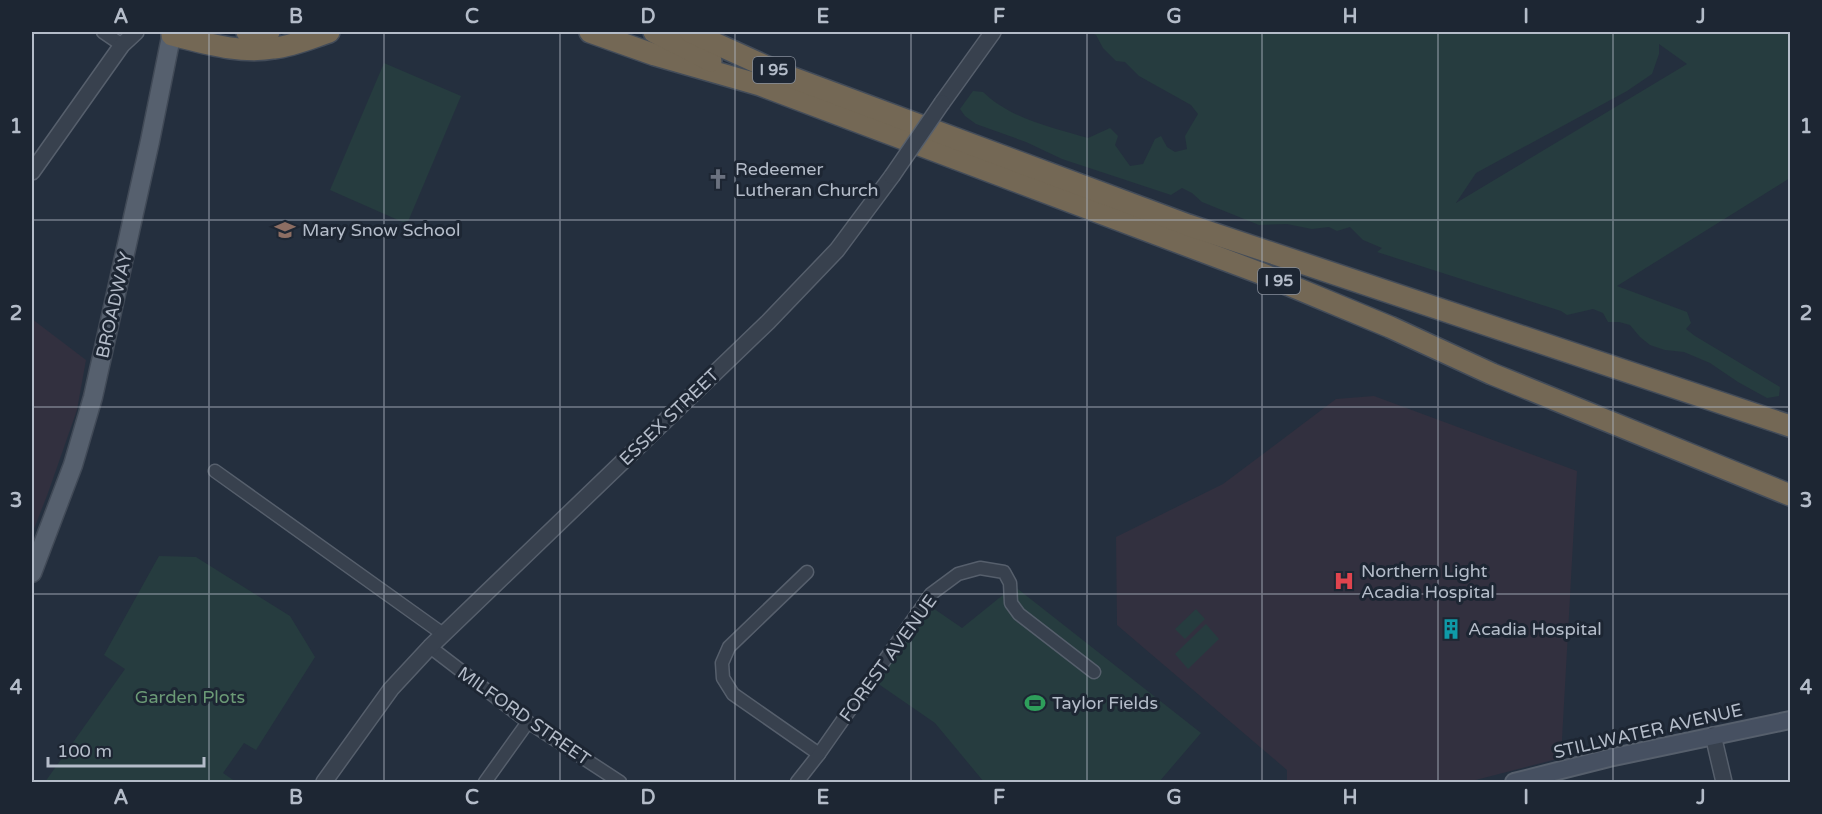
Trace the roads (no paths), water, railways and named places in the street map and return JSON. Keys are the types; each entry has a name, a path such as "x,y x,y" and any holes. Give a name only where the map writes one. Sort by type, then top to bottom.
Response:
{"highway":[{"path":"247,32 269,32"},
{"path":"167,33 234,48 264,50 289,45 329,32"},
{"path":"590,32 655,55 760,86"},
{"name":"I 95","path":"654,32 760,86 1260,273 1390,327 1492,374 1791,495"},
{"name":"I 95","path":"690,32 784,75 1188,225 1791,426"}],"main road":[{"name":"BROADWAY","path":"32,573 73,465 93,397 150,141 167,33"},
{"name":"STILLWATER AVENUE","path":"1514,783 1609,758 1791,720"}],"street":[{"path":"103,32 126,38"},
{"path":"32,172 126,38 136,32"},
{"name":"ESSEX STREET","path":"324,783 391,689 430,647 768,322 837,250 993,32"},
{"path":"215,471 443,634"},
{"name":"FOREST AVENUE","path":"797,783 931,594 958,574 980,568 1004,572 1010,583 1011,603 1019,614 1094,672"},
{"path":"807,572 729,647 722,663 723,678 733,694 819,754"},
{"name":"MILFORD STREET","path":"430,647 528,722 620,783"},
{"path":"485,783 528,722"},
{"path":"1713,735 1724,783"}],"place":[{"name":"Redeemer Lutheran Church","path":"718,179"},
{"name":"Mary Snow School","path":"285,230"},
{"name":"Northern Light Acadia Hospital","path":"1344,581"},
{"name":"Acadia Hospital","path":"1451,629"},
{"name":"Taylor Fields","path":"1035,703"}],"park label":[{"name":"Garden Plots","path":"190,697"}]}
